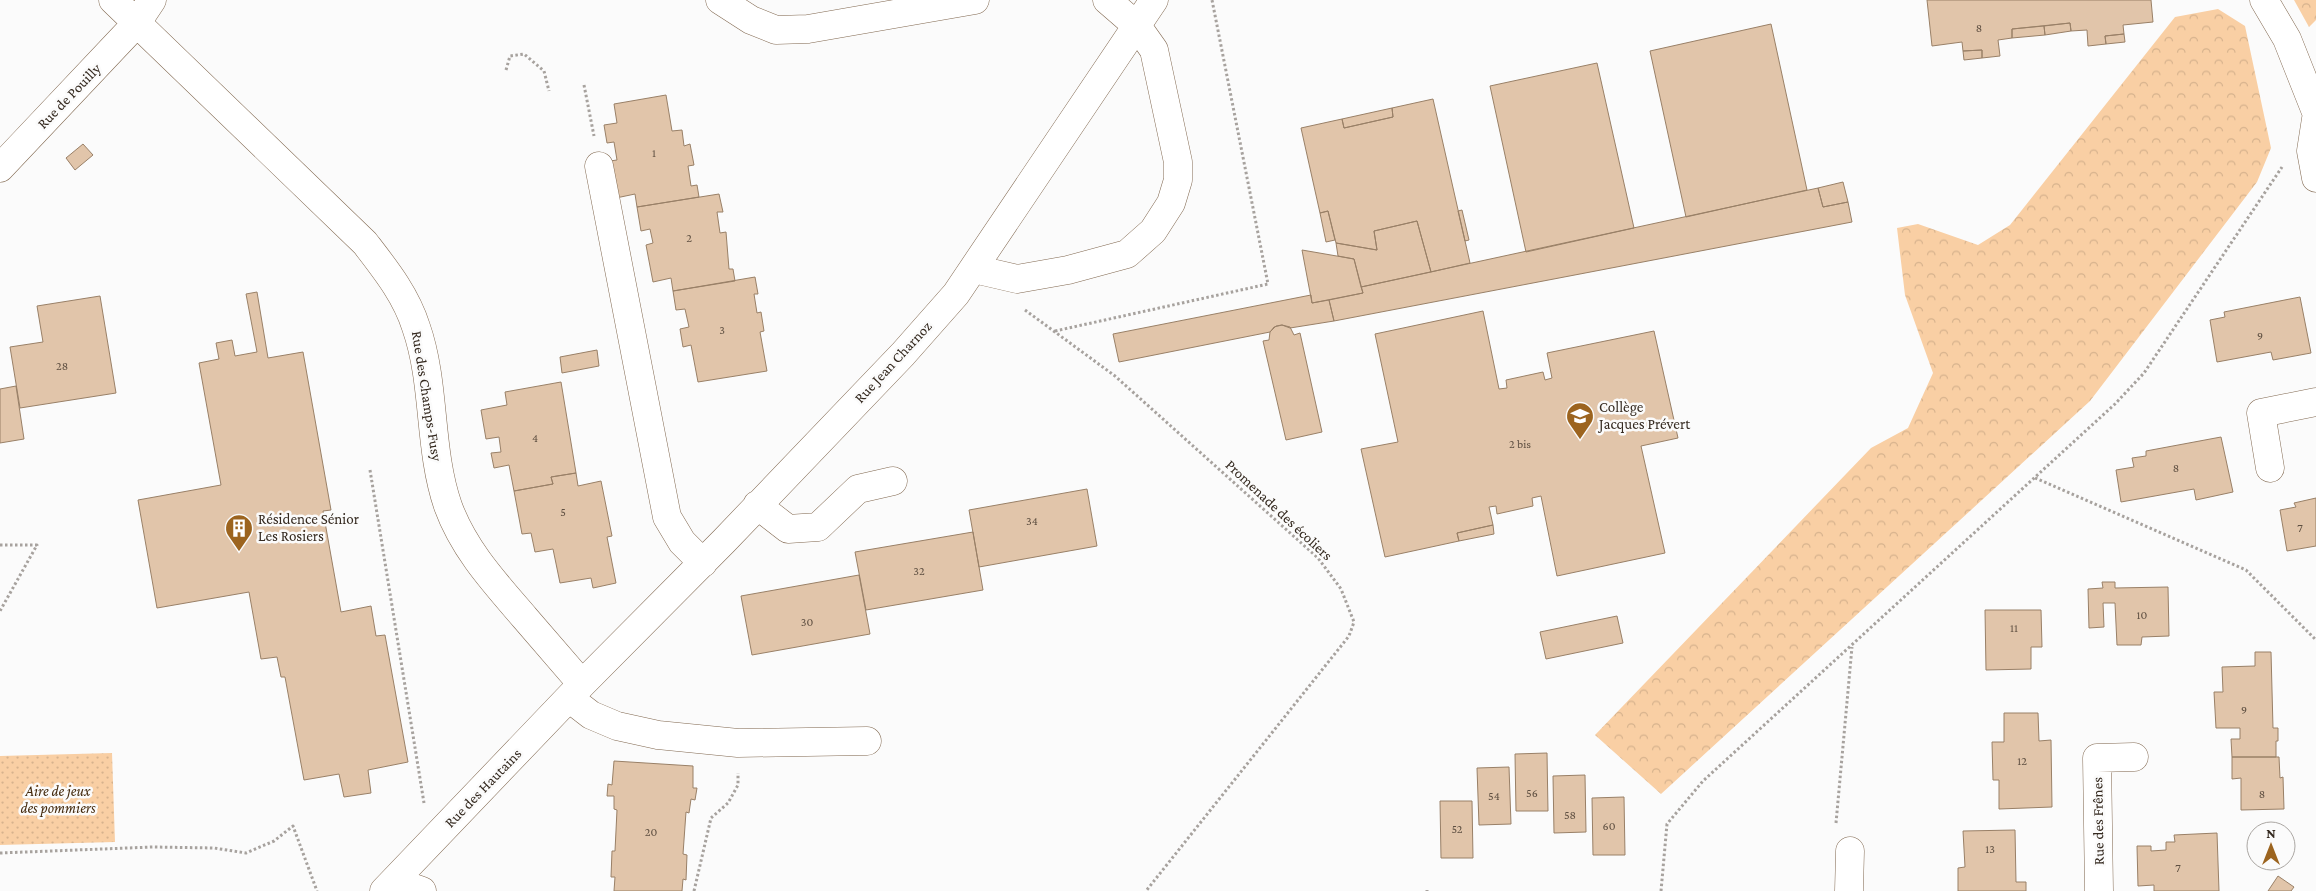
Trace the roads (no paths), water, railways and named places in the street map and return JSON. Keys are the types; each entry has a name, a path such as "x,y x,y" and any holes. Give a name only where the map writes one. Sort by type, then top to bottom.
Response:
{"street":[{"name":"Rue des Champs-Fusy","path":"113,0 365,243 386,270 404,299 417,327 425,367 437,458 448,504 458,532 576,691 591,715 617,726 658,735 738,743 867,741"},
{"name":"Rue de Pouilly","path":"0,168 136,24 152,0"},
{"name":"Rue de Pouilly","path":"136,24 169,0"},
{"path":"720,0 751,20 776,30 808,29 975,0"},
{"path":"974,269 1017,279 1068,270 1128,254 1153,230 1171,204 1178,180 1178,162 1154,50 1137,26 1107,0"},
{"name":"Rue Jean Charnoz","path":"576,691 703,563 903,354 956,294 1154,0"},
{"path":"2264,0 2287,39 2316,112"},
{"path":"2316,119 2311,151 2316,178"},
{"path":"599,166 667,517 682,542 703,563"},
{"path":"2270,468 2261,413 2316,402"},
{"path":"757,505 788,529 818,527 858,489 893,481"},
{"name":"Rue des Hautains","path":"389,886 576,691"},
{"name":"Rue des Frênes","path":"2099,891 2097,758 2134,757"},
{"path":"1849,891 1850,851"},
{"path":"389,886 422,891"}],"place":[{"name":"Collège Jacques Prévert","path":"1580,440"},
{"name":"Résidence Sénior Les Rosiers","path":"239,552"}],"park label":[{"name":"Aire de jeux des pommiers","path":"58,800"}]}
